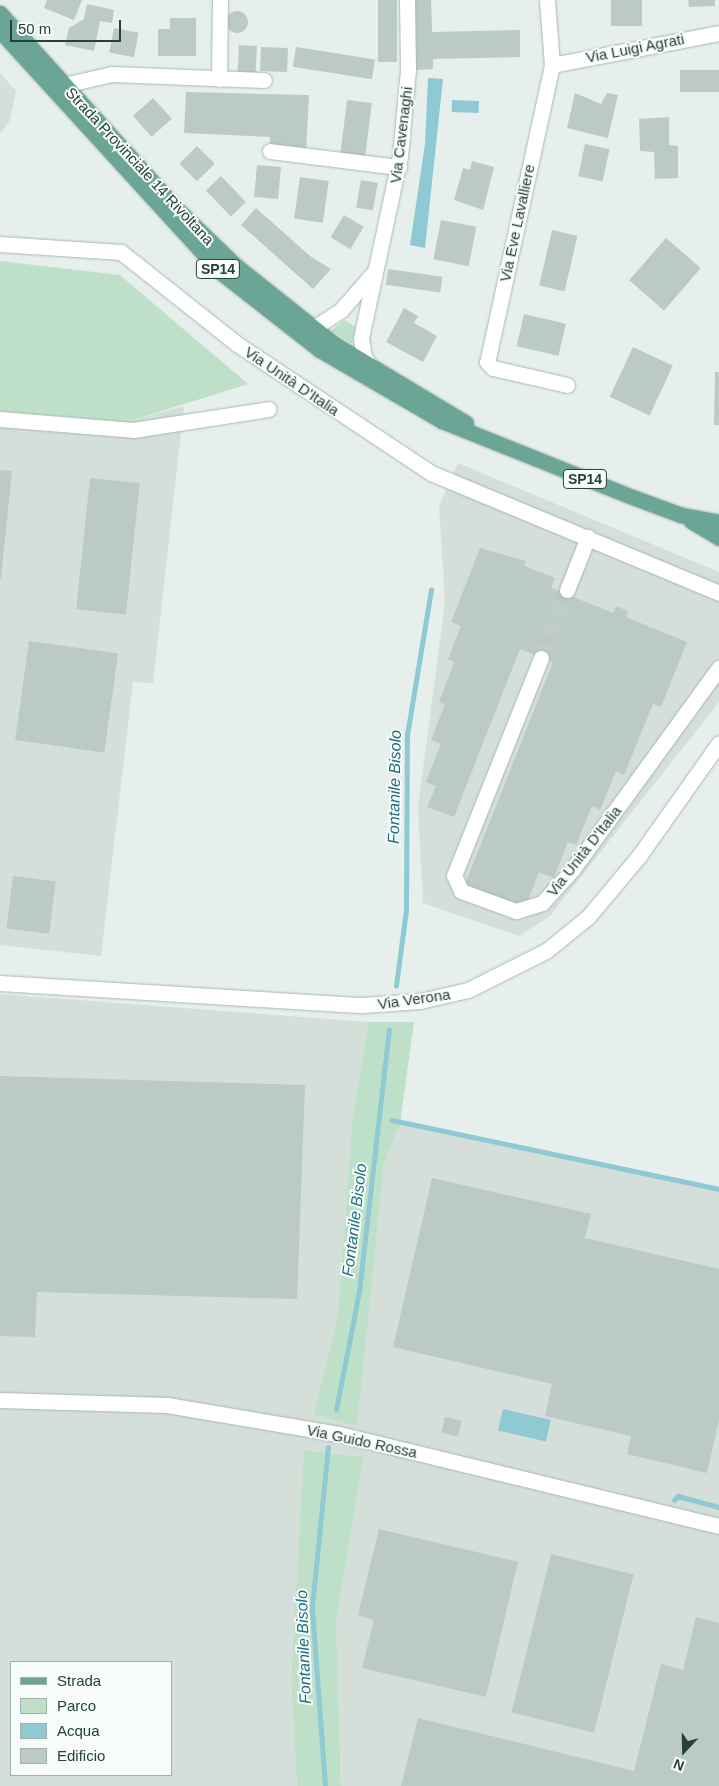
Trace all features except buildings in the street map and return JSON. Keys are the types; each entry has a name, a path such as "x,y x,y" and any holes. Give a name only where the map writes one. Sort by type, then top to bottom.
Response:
{"main road":[{"name":"Strada Provinciale 14 Rivoltana","path":"0,13 204,238 312,329 490,439"},
{"name":"Strada Provinciale 14 Rivoltana","path":"0,31 170,220 254,300 320,350 389,393 442,421 681,515 719,538"},
{"name":"Strada Provinciale 14 Rivoltana","path":"681,515 719,522"}],"street":[{"path":"219,79 220,0"},
{"name":"Via Cavenaghi","path":"374,369 364,357 361,338 399,167 408,70 407,0"},
{"name":"Via Eve Lavalliere","path":"547,0 552,65 487,362 493,368 567,385"},
{"name":"Via Luigi Agrati","path":"552,65 719,33"},
{"path":"64,85 112,74 264,80"},
{"path":"270,150 399,167"},
{"name":"Via Unità D'Italia","path":"0,244 120,252 237,344 421,467 472,492 588,537 719,593"},
{"name":"Via Cavenaghi","path":"312,329 341,310 377,268"},
{"path":"0,419 132,430 268,409"},
{"path":"567,590 588,537"},
{"name":"Via Unità D'Italia","path":"540,658 454,875 461,891 516,911 542,903 572,870 719,668"},
{"name":"Via Verona","path":"0,984 338,1005 403,1003 468,990 546,951 592,913 639,856 719,743"},
{"name":"Via Guido Rossa","path":"0,1400 167,1405 339,1434 719,1526"}],"shaded area":[{"path":"0,73 16,91 10,120 0,134"},
{"path":"184,406 153,683 133,682 101,956 0,945 0,411 127,422"},
{"path":"458,463 719,572 719,702 550,916 519,936 423,903 418,807 445,602 439,506"},
{"path":"0,994 368,1022 353,1114 719,1191 719,1786 341,1786 336,1622 364,1457 305,1450 291,1681 297,1786 0,1786"}],"green space":[{"path":"0,261 120,275 248,384 127,422 0,411"},
{"path":"344,320 356,327 352,344 331,331"},
{"path":"368,1022 414,1022 400,1124 384,1162 357,1426 314,1414 338,1317 353,1114"},
{"path":"304,1450 364,1457 336,1622 341,1786 297,1786 291,1681"}],"water":[{"path":"428,78 443,79 425,248 410,245 425,144"},
{"path":"452,100 479,101 479,113 452,112"},
{"path":"503,1409 551,1420 546,1441 498,1430"}],"waterway":[{"name":"Fontanile Bisolo","path":"396,986 406,910 407,735 431,590"},
{"name":"Fontanile Bisolo","path":"336,1410 359,1292 389,1030"},
{"path":"392,1120 719,1189"},
{"name":"Fontanile Bisolo","path":"325,1786 312,1607 328,1448"},
{"path":"674,1500 678,1496 719,1507"}],"tunnel":[{"path":"541,658 567,590"}]}
